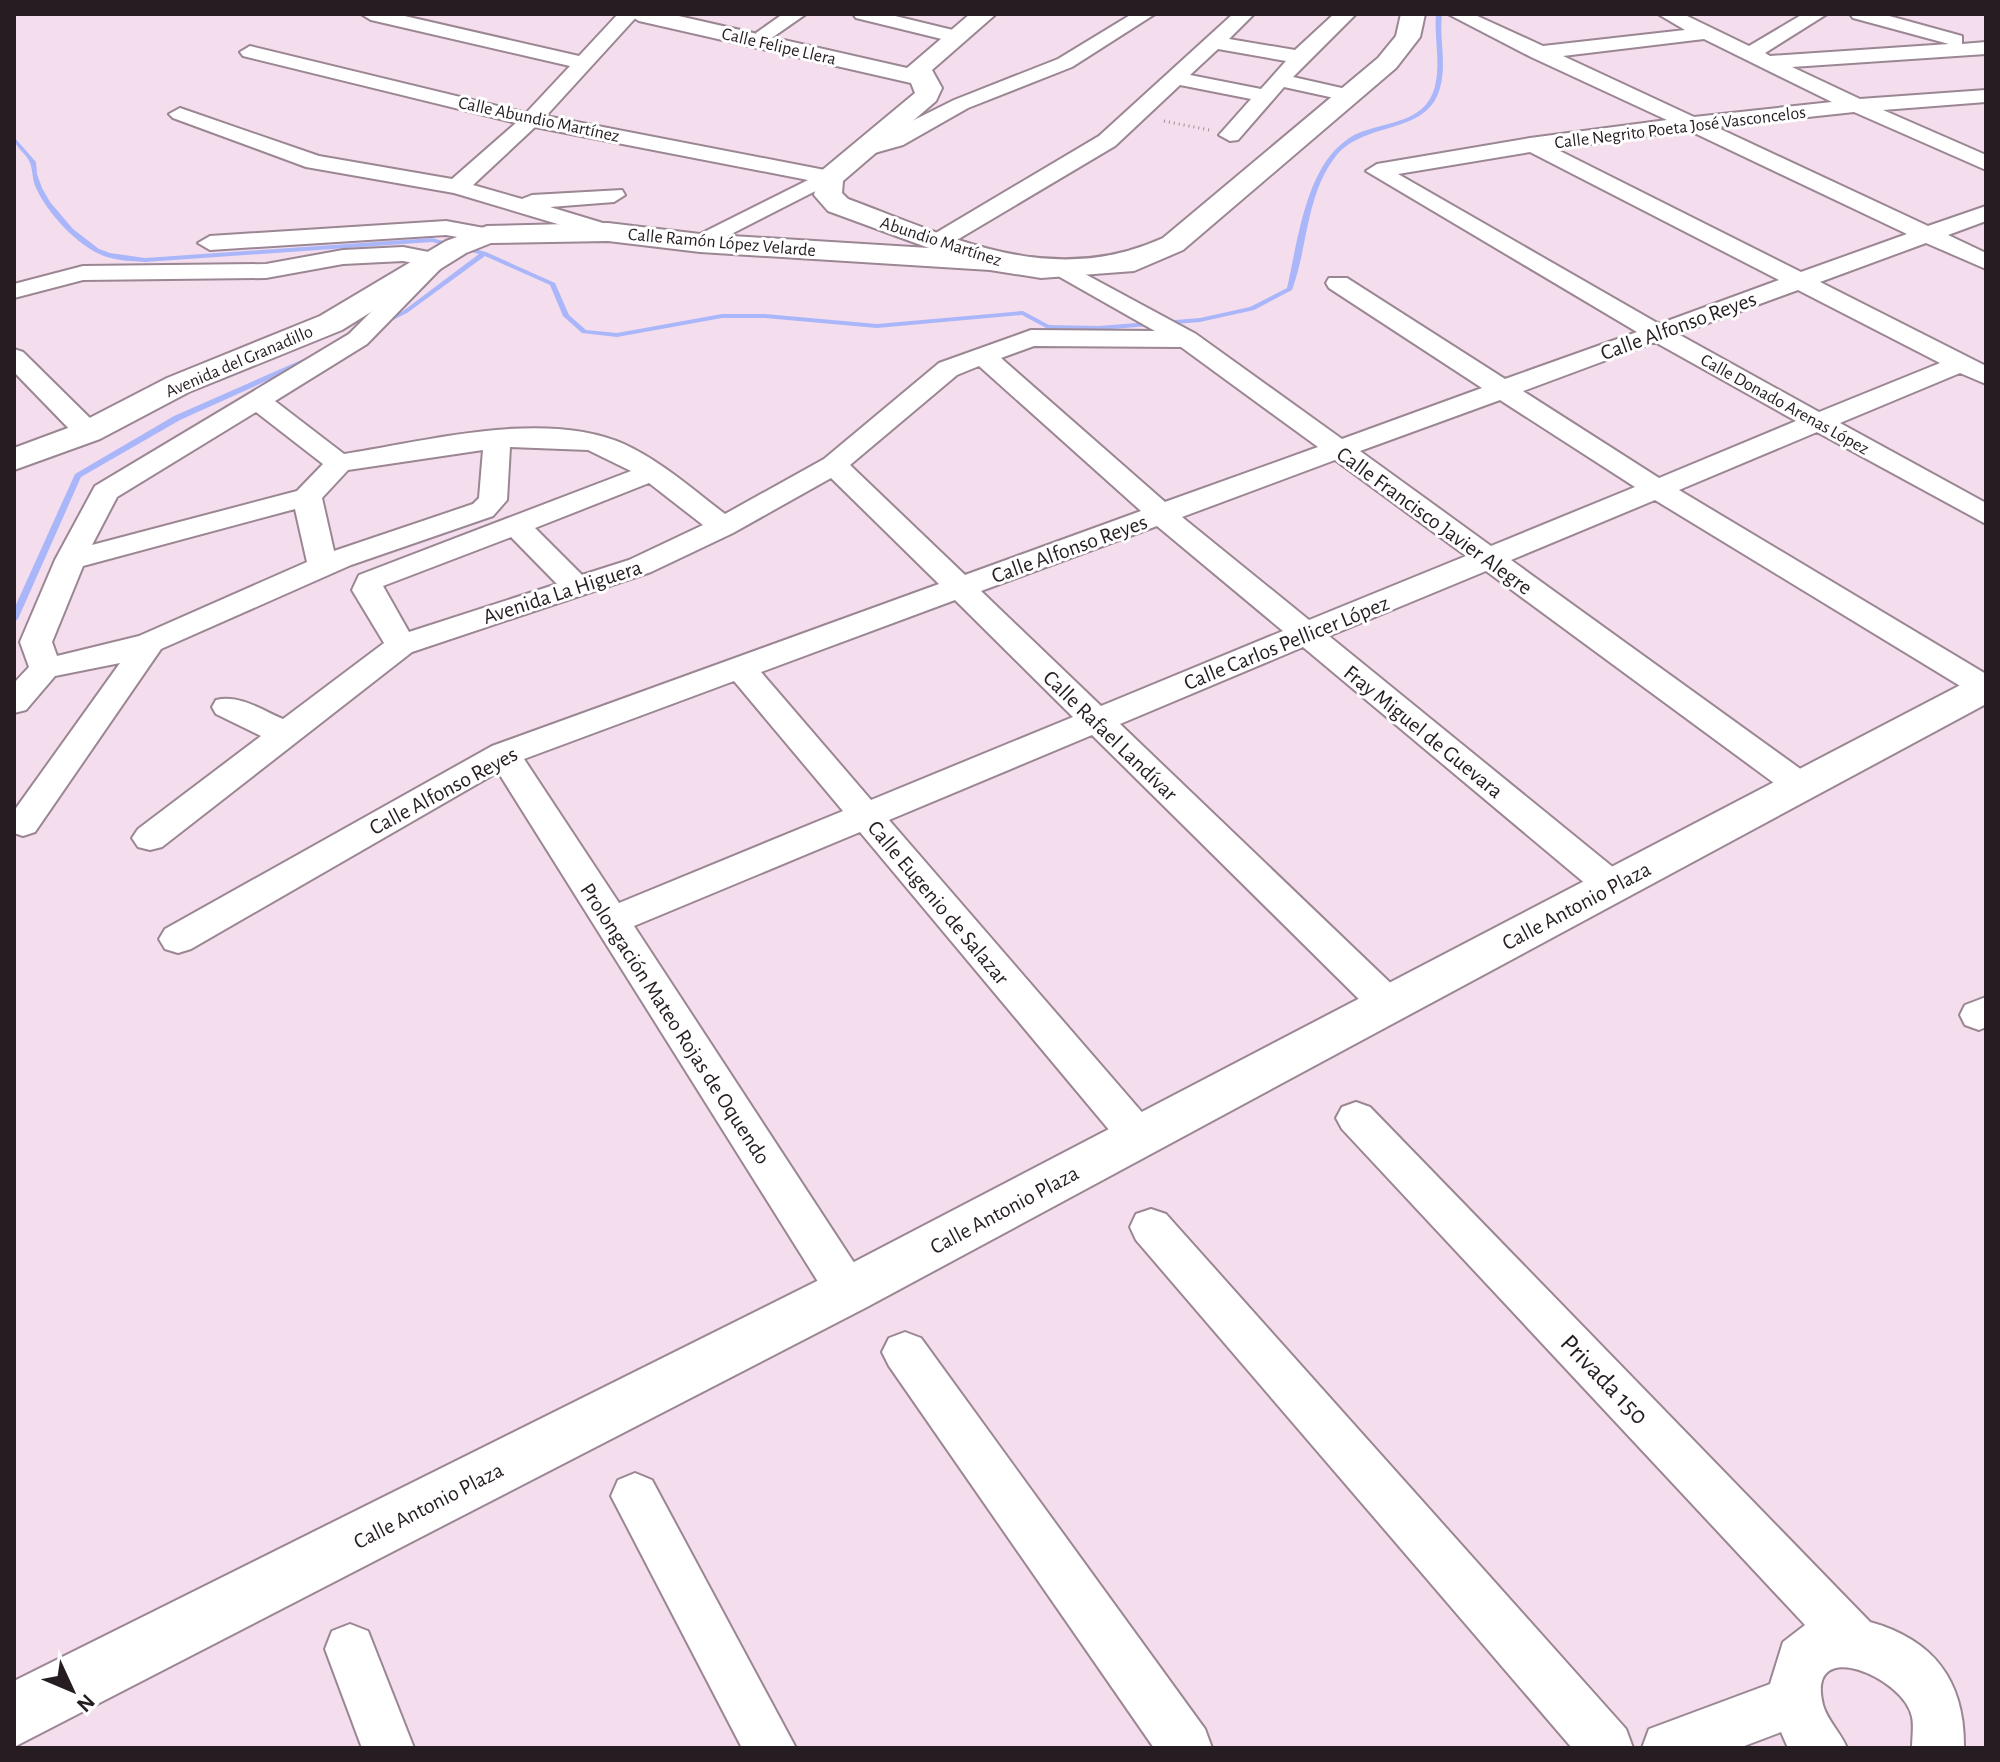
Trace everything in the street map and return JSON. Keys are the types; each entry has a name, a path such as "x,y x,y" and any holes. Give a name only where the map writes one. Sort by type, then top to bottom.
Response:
{"street":[{"path":"371,14 585,63"},
{"path":"457,187 531,120 629,14"},
{"name":"Calle Felipe Llera","path":"639,14 920,73"},
{"name":"Calle Felipe Llera","path":"685,14 920,73"},
{"path":"766,33 796,14"},
{"path":"863,14 954,36"},
{"path":"700,243 830,178 871,147 927,96 929,88 920,73 954,36 984,14"},
{"path":"871,147 895,140 961,104 1065,63 1145,14"},
{"path":"937,242 1107,141 1241,14"},
{"path":"1230,135 1319,36 1346,14"},
{"name":"Abundio Martínez","path":"830,178 828,195 838,205 990,261 1041,269 1134,262 1173,244 1394,55 1408,37 1413,14"},
{"path":"1458,14 1986,262"},
{"path":"1668,14 1859,107 1986,163"},
{"path":"1759,58 1817,14"},
{"path":"1860,14 1985,48"},
{"path":"1881,55 1921,31"},
{"path":"1538,53 1706,33"},
{"path":"1214,42 1299,57"},
{"path":"1759,58 1985,48"},
{"name":"Calle Abundio Martínez","path":"250,52 531,120 830,178"},
{"path":"1176,78 1348,95"},
{"name":"Calle Negrito Poeta José Vasconcelos","path":"1377,171 1530,144 1859,107 1981,99"},
{"path":"180,114 314,162 457,187 608,232"},
{"path":"1530,144 1986,376"},
{"name":"Calle Donado Arenas López","path":"1377,171 1657,333 1986,515"},
{"path":"514,204 614,195"},
{"name":"Calle Alfonso Reyes","path":"178,939 504,754 1986,213"},
{"path":"210,243 446,228 464,245"},
{"name":"Calle Ramón López Velarde","path":"464,245 608,232 700,243 990,261"},
{"path":"14,291 83,273 266,271 343,257 403,254 464,245"},
{"path":"45,668 36,642 70,560 105,492 358,339 464,245"},
{"name":"Avenida del Granadillo","path":"14,460 88,432 178,385 331,323 464,245"},
{"name":"Calle Francisco Javier Alegre","path":"1059,267 1183,337 1801,786"},
{"path":"1338,283 1657,489 1986,688"},
{"name":"Avenida La Higuera","path":"150,838 401,645 640,566 723,527 834,465 948,369 1031,338 1183,337"},
{"name":"Fray Miguel de Guevara","path":"983,356 1161,514 1612,886"},
{"path":"14,357 88,432"},
{"name":"Calle Carlos Pellicer López","path":"611,921 1961,363"},
{"path":"257,400 339,463"},
{"path":"70,560 307,497 339,463 497,441 592,441 642,466 723,527"},
{"path":"14,703 45,668 79,665 151,641 323,566 483,510 493,500 497,441"},
{"name":"Calle Rafael Landívar","path":"834,465 1389,1005"},
{"path":"401,645 367,590 370,581 518,527 642,466"},
{"path":"307,497 323,566"},
{"path":"518,527 575,585"},
{"path":"23,824 151,641"},
{"name":"Calle Eugenio de Salazar","path":"740,668 1139,1137"},
{"name":"Calle Antonio Plaza","path":"14,1715 848,1291 1986,688"},
{"path":"228,707 284,733"},
{"name":"Prolongación Mateo Rojas de Oquendo","path":"504,754 848,1291"},
{"name":"Privada 150","path":"1356,1118 1853,1640"},
{"path":"1151,1227 1607,1748"},
{"path":"905,1352 1186,1748"},
{"path":"635,1496 770,1748"},
{"path":"1821,1748 1802,1723 1795,1701 1795,1679 1801,1661 1814,1648 1832,1641 1853,1640 1876,1646 1916,1675 1931,1695 1939,1717 1942,1745"},
{"path":"350,1649 388,1748"},
{"path":"1668,1748 1795,1701"}],"path":[{"path":"1136,115 1230,135"}],"waterway":[{"path":"484,253 553,284 566,316 584,332 617,335 722,316 765,316 877,326 1023,313 1048,327 1099,328 1200,320 1252,309 1290,289 1309,210 1324,171 1334,155 1357,136 1408,120 1429,105 1436,93 1440,74 1439,14"},
{"path":"14,139 33,162 39,188 58,217 84,241 108,255 145,260 432,240 484,253"},
{"path":"383,323 405,312 484,253"},
{"path":"14,619 78,476 177,418 311,359"}]}
